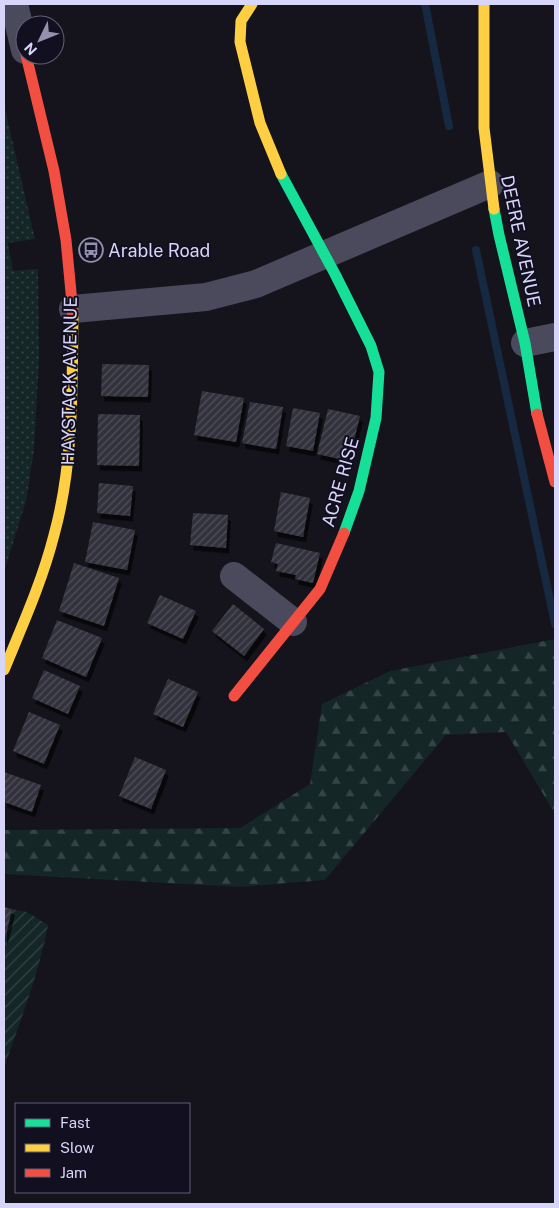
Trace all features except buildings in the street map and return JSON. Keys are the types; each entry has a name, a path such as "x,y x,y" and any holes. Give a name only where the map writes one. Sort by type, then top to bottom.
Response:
{"street":[{"name":"ACRE RISE","path":"234,696 320,588 341,542 359,491 376,418 379,372 371,346 335,274 278,170 260,123 240,42 239,30 241,18 252,4"},
{"name":"DEERE AVENUE","path":"484,4 484,128 490,184 499,235 525,343 537,417 555,482"},
{"name":"HAYSTACK AVENUE","path":"4,670 46,568 55,533 68,465 72,380 73,309 66,240 54,172 28,65"},
{"path":"73,309 206,298 256,284 490,184"},
{"path":"525,343 555,337"},
{"path":"234,576 293,622"}],"green space":[{"path":"4,105 35,239 8,243 13,271 38,269 39,359 34,450 26,501 4,572"},
{"path":"555,639 555,814 506,732 446,735 325,880 240,887 4,874 4,830 240,828 310,784 322,704 390,671"},
{"path":"12,909 27,912 48,925 23,1015 4,1068 4,943"}],"waterway":[{"path":"425,4 449,126"},
{"path":"476,250 555,624"}],"traffic: fast":[{"path":"281,174 371,346 379,372 376,418 359,491 344,533"},
{"path":"494,209 525,343 537,414"}],"traffic: slow":[{"path":"252,4 241,21 240,42 260,123 281,174"},
{"path":"484,4 484,128 494,209"},
{"path":"4,670 44,570 61,508 71,425 73,313"}],"traffic: jam":[{"path":"28,65 54,171 66,240 73,313"},
{"path":"537,414 555,482"},
{"path":"234,696 320,589 344,533"}],"place":[{"name":"Arable Road","path":"91,250"}]}
